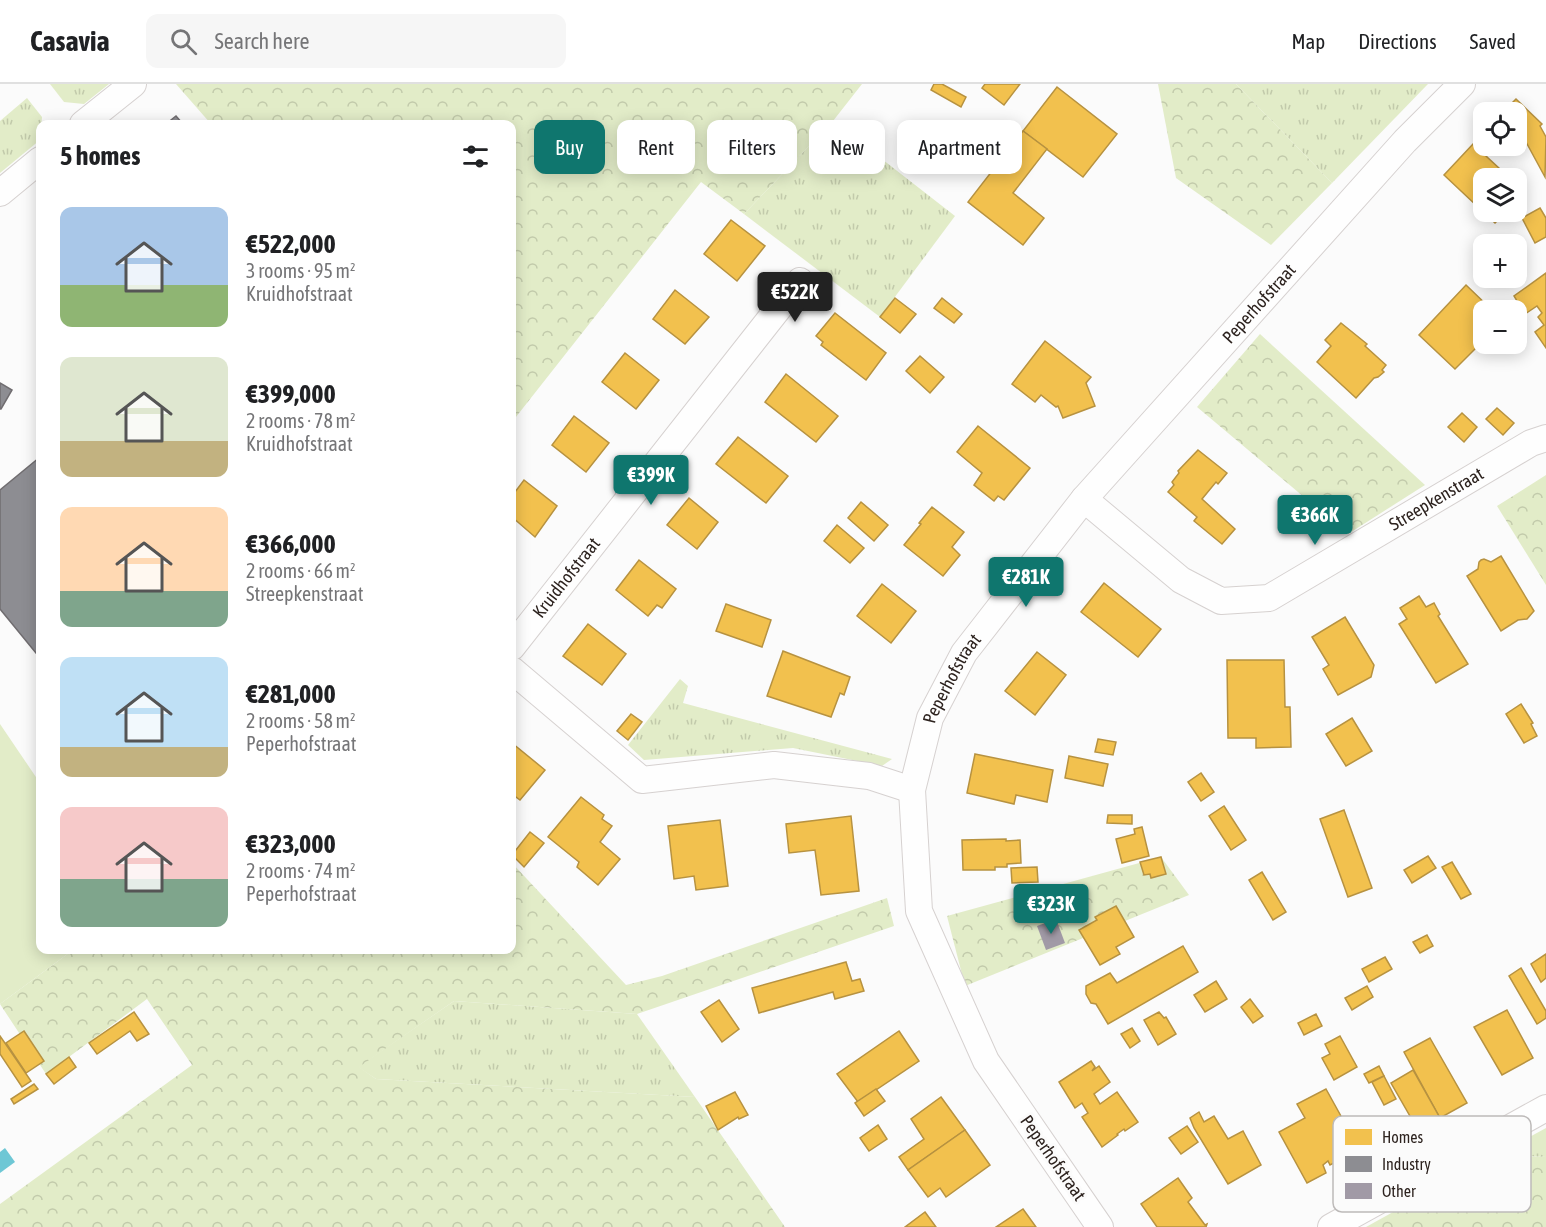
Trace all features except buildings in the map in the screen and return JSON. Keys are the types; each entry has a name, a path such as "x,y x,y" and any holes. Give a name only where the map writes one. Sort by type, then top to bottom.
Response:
{"street":[{"path":"88,120 133,84"},
{"name":"Peperhofstraat","path":"1100,1227 986,1061 920,911 912,790 930,718 964,653 1084,499 1405,141 1462,84"},
{"path":"0,193 36,163"},
{"name":"Kruidhofstraat","path":"516,642 800,281"},
{"name":"Streepkenstraat","path":"1084,499 1181,580 1221,601 1269,598 1532,443 1546,438"},
{"path":"516,673 642,780 774,765 869,776 912,790"},
{"path":"1531,1116 1546,1108"},
{"path":"1331,1227 1358,1212"}],"green space":[{"path":"50,84 109,84 84,104 64,102"},
{"path":"176,84 862,84 834,120 809,120 809,146 797,159 797,120 707,120 707,174 782,174 744,214 701,182 516,417 516,120 208,120"},
{"path":"1158,84 1236,84 1332,183 1271,245 1176,178"},
{"path":"1236,84 1428,84 1332,183"},
{"path":"27,98 42,117 42,120 36,120 36,143 0,173 0,121"},
{"path":"809,146 809,174 885,174 885,161 897,171 897,174 901,174 955,216 880,317 744,214 782,174 797,174 797,159"},
{"path":"1260,334 1425,485 1348,534 1197,407"},
{"path":"1546,475 1546,585 1497,506"},
{"path":"680,679 688,686 683,703 892,759 882,766 793,748 644,760 628,745"},
{"path":"0,724 36,777 36,954 68,954 0,1004"},
{"path":"1161,857 1189,895 965,986 947,916"},
{"path":"516,867 626,985 662,976 887,898 894,926 637,1014 454,1001 359,1067 376,1079 695,1097 785,1227 0,1227 0,1204 192,1065 147,999 46,1074 0,1004 68,954 516,954"},
{"path":"454,1001 637,1014 695,1097 376,1079 358,1067"},
{"path":"1546,1128 1546,1157 1531,1156 1531,1136"},
{"path":"1531,1156 1546,1157 1546,1227 1366,1227 1393,1212 1531,1212"}],"water":[{"path":"5,1148 15,1162 0,1173 0,1152"}]}
